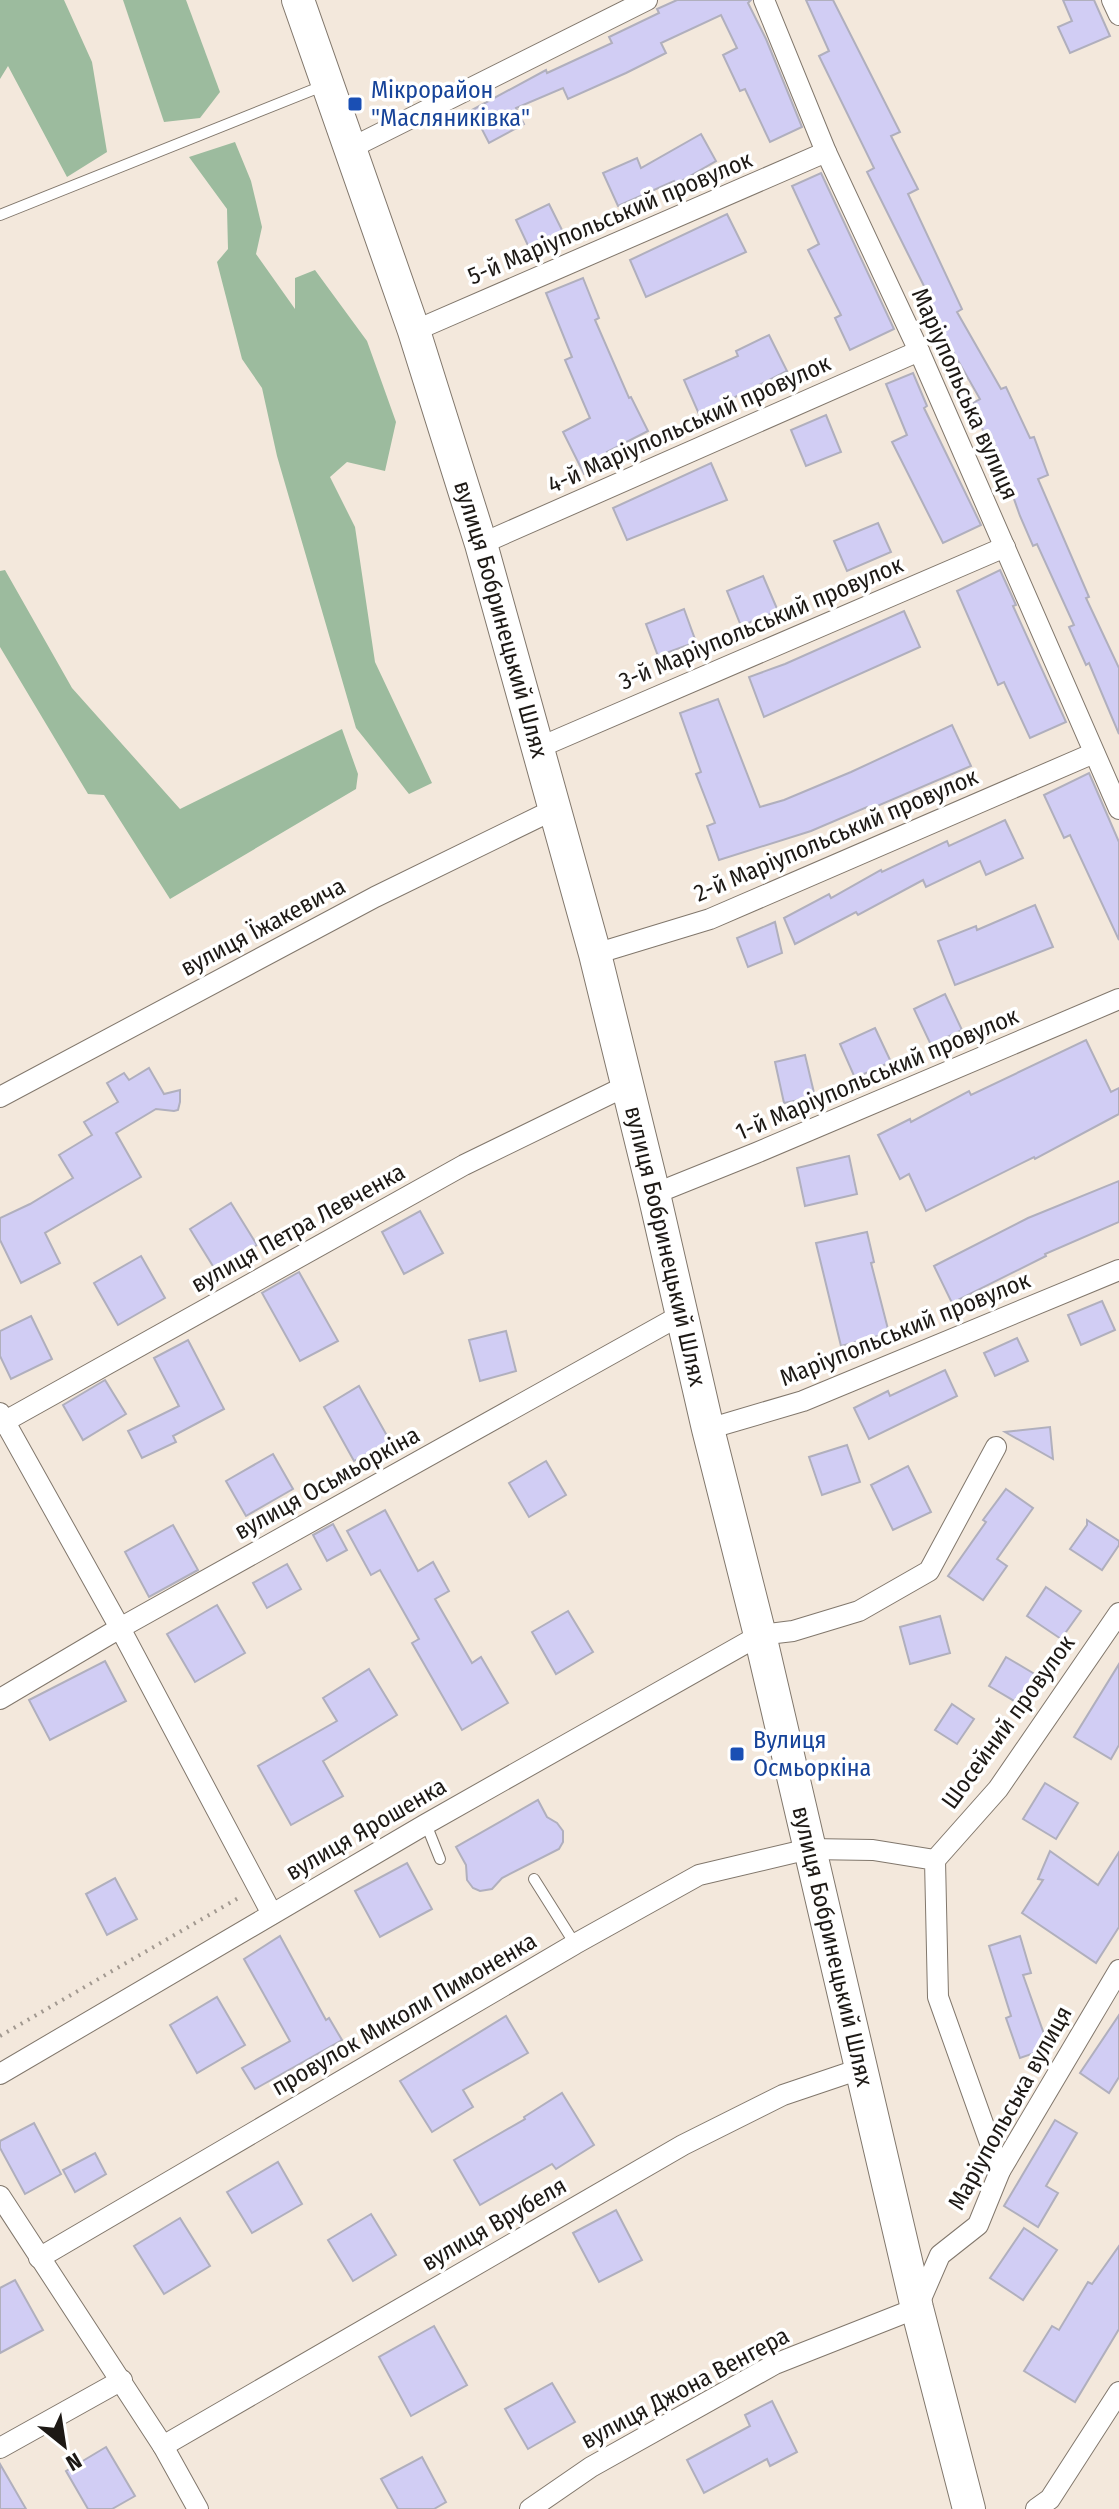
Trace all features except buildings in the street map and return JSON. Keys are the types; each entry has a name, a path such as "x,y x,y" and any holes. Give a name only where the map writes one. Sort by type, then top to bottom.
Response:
{"main road":[{"name":"вулиця Бобринецький Шлях","path":"298,0 414,331 481,544 595,954 760,1635 917,2308 969,2509"}],"street":[{"path":"351,148 647,0"},
{"name":"Маріупольська вулиця","path":"764,0 826,152 919,351 1119,809"},
{"path":"1112,0 1119,15"},
{"name":"5-й Маріупольський провулок","path":"414,331 826,152"},
{"name":"4-й Маріупольський провулок","path":"481,544 919,351"},
{"name":"3-й Маріупольський провулок","path":"538,748 1005,547"},
{"name":"2-й Маріупольський провулок","path":"595,954 710,919 1094,753"},
{"name":"вулиця Їжакевича","path":"0,1097 375,897 555,809"},
{"name":"1-й Маріупольський провулок","path":"654,1194 1119,999"},
{"name":"вулиця Петра Левченка","path":"2,1419 464,1165 626,1086"},
{"name":"Маріупольський провулок","path":"708,1429 803,1401 1118,1272"},
{"name":"вулиця Осьмьоркіна","path":"0,1699 120,1628 681,1315"},
{"path":"2,1419 120,1628 272,1914"},
{"path":"760,1635 793,1631 859,1611 929,1571 996,1447"},
{"name":"Шосейний провулок","path":"935,1860 998,1789 1119,1613"},
{"name":"вулиця Ярошенка","path":"0,2074 426,1824 760,1635"},
{"name":"провулок Миколи Пимоненка","path":"39,2258 575,1944 699,1875 809,1849 873,1850 935,1860"},
{"path":"935,1860 938,1997 1000,2171"},
{"name":"Маріупольська вулиця","path":"917,2308 940,2255 978,2225 1000,2171 1119,1970"},
{"name":"вулиця Врубеля","path":"163,2446 683,2145 783,2095 860,2069"},
{"path":"0,2196 122,2380 198,2509"},
{"name":"вулиця Джона Венгера","path":"530,2509 591,2467 775,2364 917,2308"},
{"path":"0,2448 122,2380"},
{"path":"1036,2509 1050,2499 1119,2392"}],"lane":[{"path":"0,215 326,84"},
{"path":"426,1824 440,1859"},
{"path":"534,1879 575,1944"}],"path":[{"path":"0,2036 257,1887"}],"green space":[{"path":"0,0 64,0 92,62 107,152 67,177 8,66 0,79"},
{"path":"123,0 186,0 220,92 200,118 164,122"},
{"path":"235,142 251,181 262,227 256,254 295,309 295,278 315,270 367,341 396,422 385,471 347,462 330,477 355,527 375,662 432,783 409,794 356,728 277,456 262,388 242,359 217,262 228,249 227,209 189,157"},
{"path":"5,570 72,688 180,809 342,729 358,774 356,789 170,899 104,795 88,794 0,647 0,571"}],"place":[{"name":"Мікрорайон \"Масляниківка\"","path":"355,104"},
{"name":"Вулиця Осмьоркіна","path":"737,1754"}]}
